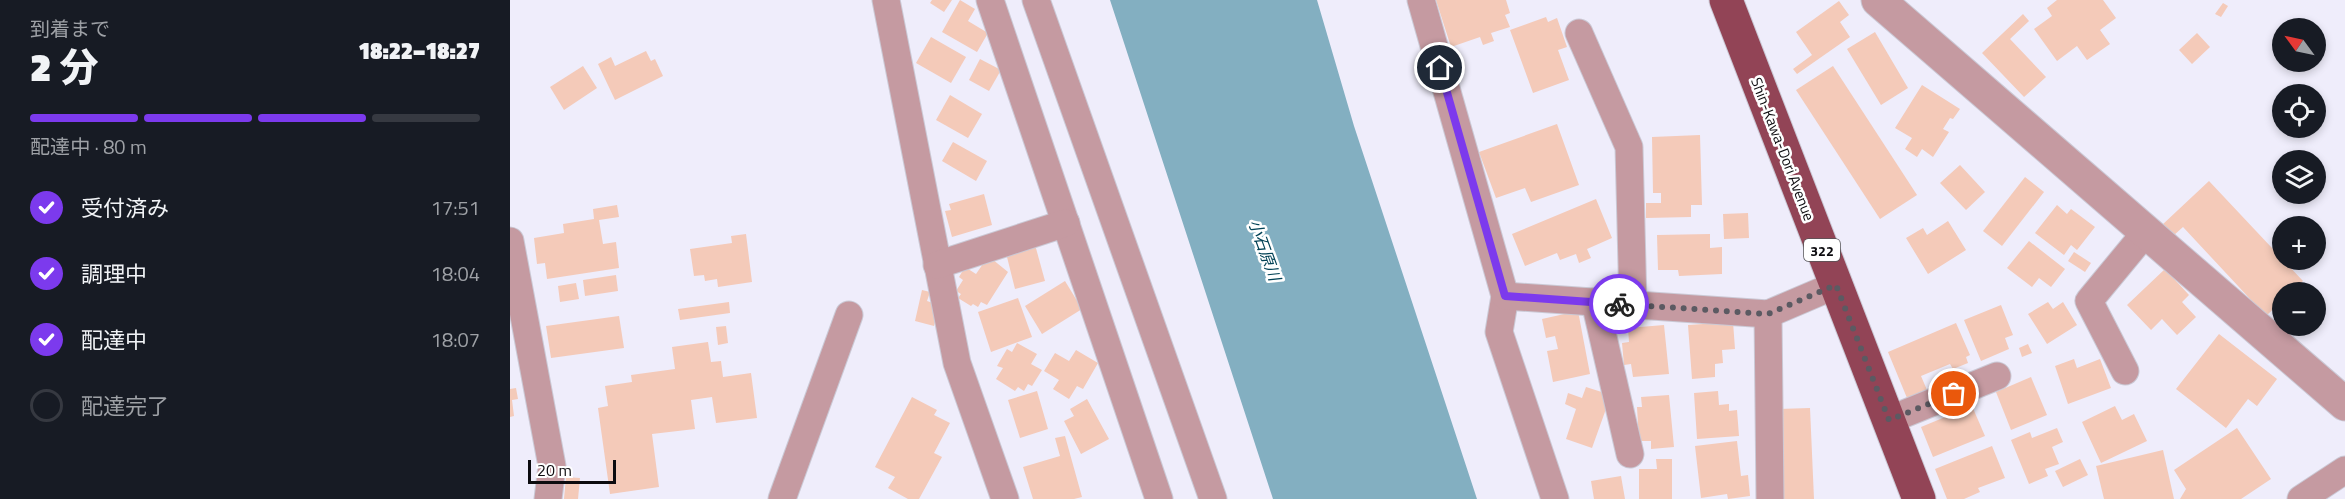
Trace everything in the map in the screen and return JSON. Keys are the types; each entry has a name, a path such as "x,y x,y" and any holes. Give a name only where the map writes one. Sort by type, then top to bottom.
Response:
{"highway":[{"name":"Shin-Kawa-Dori Avenue","path":"1726,0 1919,499"}],"street":[{"path":"886,0 957,363 1005,499"},
{"path":"990,0 1159,499"},
{"path":"1036,0 1212,499"},
{"path":"1421,0 1505,296 1499,332 1555,499"},
{"path":"1878,0 2345,404"},
{"path":"1579,33 1629,147 1633,305"},
{"path":"937,265 1066,223"},
{"path":"2125,370 2089,301 2146,232"},
{"path":"510,241 552,466 548,499"},
{"path":"1505,296 1768,314 1836,285"},
{"path":"1595,302 1630,454"},
{"path":"1768,314 1770,499"},
{"path":"782,499 849,315"},
{"path":"1889,420 1997,376"},
{"path":"2301,499 2345,470"}],"water":[{"name":"小石原川","path":"1110,0 1317,0 1354,126 1477,499 1273,499"}],"building":[{"path":"932,0 952,0 944,12 930,3"},
{"path":"960,0 975,9 968,21 988,33 977,52 942,32"},
{"path":"1436,0 1506,0 1510,13 1505,15 1510,27 1491,33 1494,41 1483,45 1480,37 1451,47"},
{"path":"2057,0 2103,0 2116,18 2100,30 2110,44 2087,60 2077,46 2057,61 2034,29 2052,16 2047,8"},
{"path":"1839,1 1849,15 1840,22 1850,37 1797,74 1793,69 1812,55 1796,32"},
{"path":"2223,3 2228,6 2221,17 2215,14"},
{"path":"2023,14 2029,21 2010,39 2046,77 2024,97 1982,53"},
{"path":"1546,17 1548,22 1557,18 1567,47 1558,50 1569,80 1533,93 1510,30"},
{"path":"1875,32 1908,88 1881,105 1847,49"},
{"path":"2197,33 2210,47 2192,64 2179,50"},
{"path":"931,37 966,57 951,83 916,63"},
{"path":"646,51 651,61 655,59 663,76 615,100 598,64 611,57 615,66"},
{"path":"980,59 1001,70 989,91 969,80"},
{"path":"583,66 597,88 564,110 550,87"},
{"path":"1833,66 1917,195 1880,219 1796,90"},
{"path":"1922,85 1960,109 1943,129 1949,132 1933,157 1922,149 1917,157 1905,149 1912,138 1895,128"},
{"path":"950,95 982,114 968,138 936,120"},
{"path":"1557,124 1579,185 1531,202 1525,188 1496,198 1479,152"},
{"path":"1700,135 1702,205 1691,205 1691,217 1646,218 1646,203 1661,203 1661,193 1653,193 1652,137"},
{"path":"953,142 987,161 976,181 942,161"},
{"path":"1960,165 1985,192 1966,210 1940,183"},
{"path":"2025,177 2044,192 2002,246 1983,231"},
{"path":"2209,181 2272,248 2272,270 2293,270 2303,281 2272,282 2272,310 2266,316 2183,227 2173,236 2162,225"},
{"path":"984,194 992,225 952,237 945,211 951,210 949,204"},
{"path":"1596,199 1612,238 1587,249 1591,258 1579,263 1576,254 1560,260 1557,253 1525,266 1512,234"},
{"path":"617,205 619,217 599,220 603,244 616,242 619,268 547,279 545,263 537,264 534,238 564,233 563,224 594,219 593,209"},
{"path":"2057,205 2067,214 2071,209 2095,227 2077,250 2071,245 2064,255 2035,233"},
{"path":"1748,213 1749,238 1724,239 1723,214"},
{"path":"1948,221 1966,250 1928,274 1906,238 1923,228 1927,235"},
{"path":"746,234 752,282 718,287 717,279 705,281 704,275 694,276 690,249 732,243 731,236"},
{"path":"1710,234 1710,248 1722,247 1722,274 1679,276 1678,270 1658,270 1657,235"},
{"path":"1034,241 1045,281 1015,289 1005,249"},
{"path":"2029,241 2065,269 2051,287 2039,278 2032,287 2007,268"},
{"path":"2074,252 2091,263 2085,272 2068,261"},
{"path":"987,258 992,259 1008,272 987,305 981,302 978,307 973,304 971,306 958,298 961,294 956,291 963,280 959,277 965,267 976,274"},
{"path":"2165,269 2189,295 2182,302 2196,317 2177,335 2162,319 2151,330 2127,305"},
{"path":"616,275 618,291 585,296 583,280"},
{"path":"1065,281 1082,309 1042,334 1025,306"},
{"path":"576,283 579,299 560,302 558,286"},
{"path":"922,290 930,292 927,301 939,305 934,326 915,321"},
{"path":"1018,298 1032,337 991,352 978,312"},
{"path":"729,302 730,313 680,320 678,309"},
{"path":"2048,302 2053,309 2063,302 2077,325 2047,344 2028,314"},
{"path":"2001,305 2013,335 2005,338 2009,349 1981,361 1964,320"},
{"path":"1578,311 1590,374 1553,382 1547,351 1558,349 1555,336 1546,338 1542,319"},
{"path":"619,316 624,348 551,358 546,326"},
{"path":"1733,322 1735,349 1722,350 1723,363 1715,364 1715,377 1692,379 1688,325"},
{"path":"1956,323 1970,355 1966,357 1968,363 1953,369 1950,364 1921,376 1927,390 1907,398 1888,352"},
{"path":"1664,325 1669,374 1633,377 1631,364 1624,365 1622,343 1629,342 1628,328"},
{"path":"726,326 728,343 718,345 716,327"},
{"path":"2219,334 2277,379 2257,406 2248,399 2226,428 2176,389"},
{"path":"708,342 711,362 721,361 723,377 751,373 757,418 716,423 712,397 691,400 695,429 652,434 659,487 610,494 598,408 608,406 605,386 632,382 631,375 675,369 672,347"},
{"path":"1017,343 1037,354 1031,364 1042,370 1032,386 1028,384 1024,391 1018,387 1015,391 996,379 1003,368 997,366 1007,349 1012,352"},
{"path":"2028,344 2032,353 2022,357 2019,348"},
{"path":"1076,350 1098,363 1083,389 1077,386 1069,399 1053,389 1059,380 1044,371 1055,353 1069,361"},
{"path":"2074,359 2077,368 2100,359 2111,388 2068,404 2055,366"},
{"path":"2031,377 2047,415 2011,430 1996,392"},
{"path":"1586,387 1611,395 1592,448 1566,439 1576,409 1565,404 1568,393 1582,398"},
{"path":"516,388 518,399 512,400 514,416 510,417 510,389"},
{"path":"1037,391 1048,429 1020,438 1008,400"},
{"path":"1718,391 1719,405 1729,404 1729,411 1737,410 1739,436 1697,439 1694,393"},
{"path":"1669,395 1674,447 1651,449 1651,441 1639,441 1637,407 1642,407 1641,397"},
{"path":"912,397 937,410 934,415 950,423 934,453 942,457 919,499 908,499 888,488 895,477 875,467"},
{"path":"1087,399 1109,439 1081,454 1064,421 1074,416 1070,409"},
{"path":"1972,406 1985,436 1933,457 1921,427"},
{"path":"2115,406 2122,420 2134,414 2147,441 2101,463 2082,422"},
{"path":"1810,408 1814,499 1779,499 1776,409"},
{"path":"2057,428 2063,442 2052,447 2059,464 2045,469 2048,476 2029,484 2011,440 2030,432 2032,438"},
{"path":"2237,428 2271,479 2241,499 2180,499 2186,489 2174,470"},
{"path":"1065,436 1082,497 1033,499 1023,467 1060,456 1055,438"},
{"path":"1737,441 1741,476 1748,475 1750,496 1728,499 1727,494 1701,498 1695,446"},
{"path":"1992,446 2005,478 1978,488 1980,492 1964,499 1947,499 1935,469"},
{"path":"2163,450 2174,499 2104,499 2096,466"},
{"path":"1656,459 1672,459 1672,499 1639,499 1639,469 1657,469"},
{"path":"2080,459 2088,475 2063,487 2055,471"},
{"path":"1621,476 1625,499 1594,499 1591,481"},
{"path":"566,477 580,478 578,499 564,499"}],"way so far":[{"path":"1619,304 1768,314 1836,285 1889,420 1954,394"}],"route":[{"path":"1440,68 1505,296 1619,304"}]}
